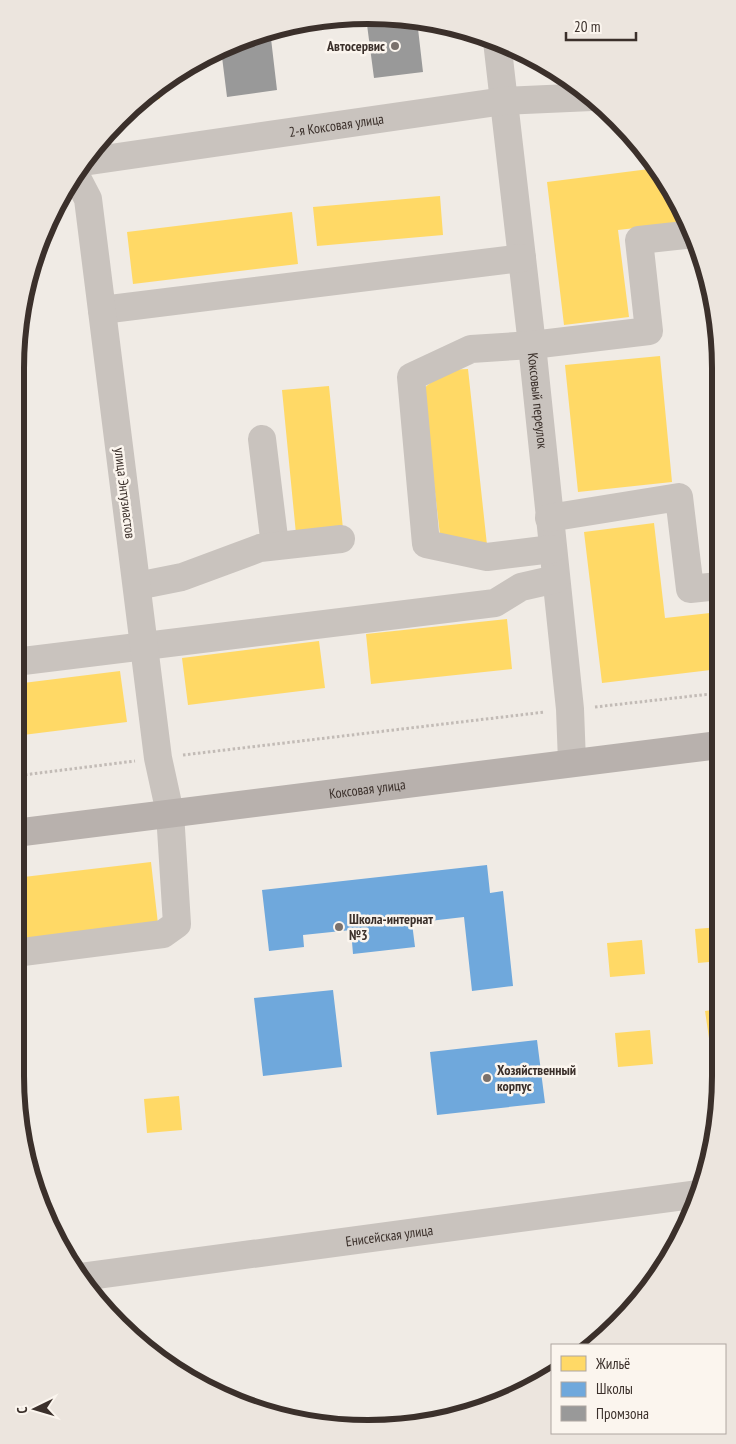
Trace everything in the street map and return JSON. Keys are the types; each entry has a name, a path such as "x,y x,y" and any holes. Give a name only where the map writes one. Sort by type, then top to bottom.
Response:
{"main road":[{"name":"Коксовая улица","path":"24,832 712,746"}],"street":[{"name":"Коксовый переулок","path":"497,49 532,345 570,709 572,762"},
{"name":"2-я Коксовая улица","path":"93,161 504,102 580,97"},
{"name":"улица Энтузиастов","path":"24,951 163,934 177,924 170,813 158,758 88,199 79,182"},
{"path":"552,550 487,557 426,544 411,377 471,349 532,345 648,331 639,240 686,235"},
{"path":"102,310 522,258"},
{"path":"262,439 275,546"},
{"path":"549,518 679,497 690,589 712,587"},
{"path":"137,586 182,577 260,548 341,540"},
{"path":"24,661 495,603 521,587 556,579"},
{"name":"Енисейская улица","path":"88,1276 691,1195"}],"path":[{"path":"24,775 712,694"}],"building: Жильё":[{"path":"160,94 160,99 152,100"},
{"path":"649,169 666,196 680,223 618,230 629,317 564,325 547,182"},
{"path":"440,196 443,235 317,246 313,207"},
{"path":"292,212 298,264 133,284 127,232"},
{"path":"660,356 672,482 578,492 565,365"},
{"path":"468,369 487,545 440,535 423,389 446,370"},
{"path":"329,386 343,529 296,534 282,390"},
{"path":"654,523 665,618 712,613 712,670 602,683 584,532"},
{"path":"507,619 512,669 371,684 366,634"},
{"path":"319,641 325,688 188,705 182,658"},
{"path":"120,671 127,722 24,735 24,683"},
{"path":"151,862 158,924 24,940 24,877"},
{"path":"712,928 712,962 698,963 695,929"},
{"path":"642,940 645,974 610,977 607,943"},
{"path":"712,1010 712,1045 710,1045 705,1011"},
{"path":"650,1030 653,1064 618,1067 615,1033"},
{"path":"179,1096 182,1130 147,1133 144,1099"}],"building: Школы":[{"name":"Школа-интернат №3","path":"487,865 490,893 503,891 513,986 472,991 464,917 412,923 415,947 353,954 351,930 303,935 304,947 269,951 262,890"},
{"path":"333,990 342,1067 263,1076 254,998"},
{"name":"Хозяйственный корпус","path":"537,1040 545,1103 437,1115 430,1052"}],"building: Промзона":[{"name":"Автосервис","path":"367,24 391,24 418,28 423,72 374,78"},
{"path":"271,38 277,90 227,97 222,56"}],"place":[{"name":"Автосервис","path":"395,46"},
{"name":"Школа-интернат №3","path":"339,927"},
{"name":"Хозяйственный корпус","path":"487,1078"}]}
